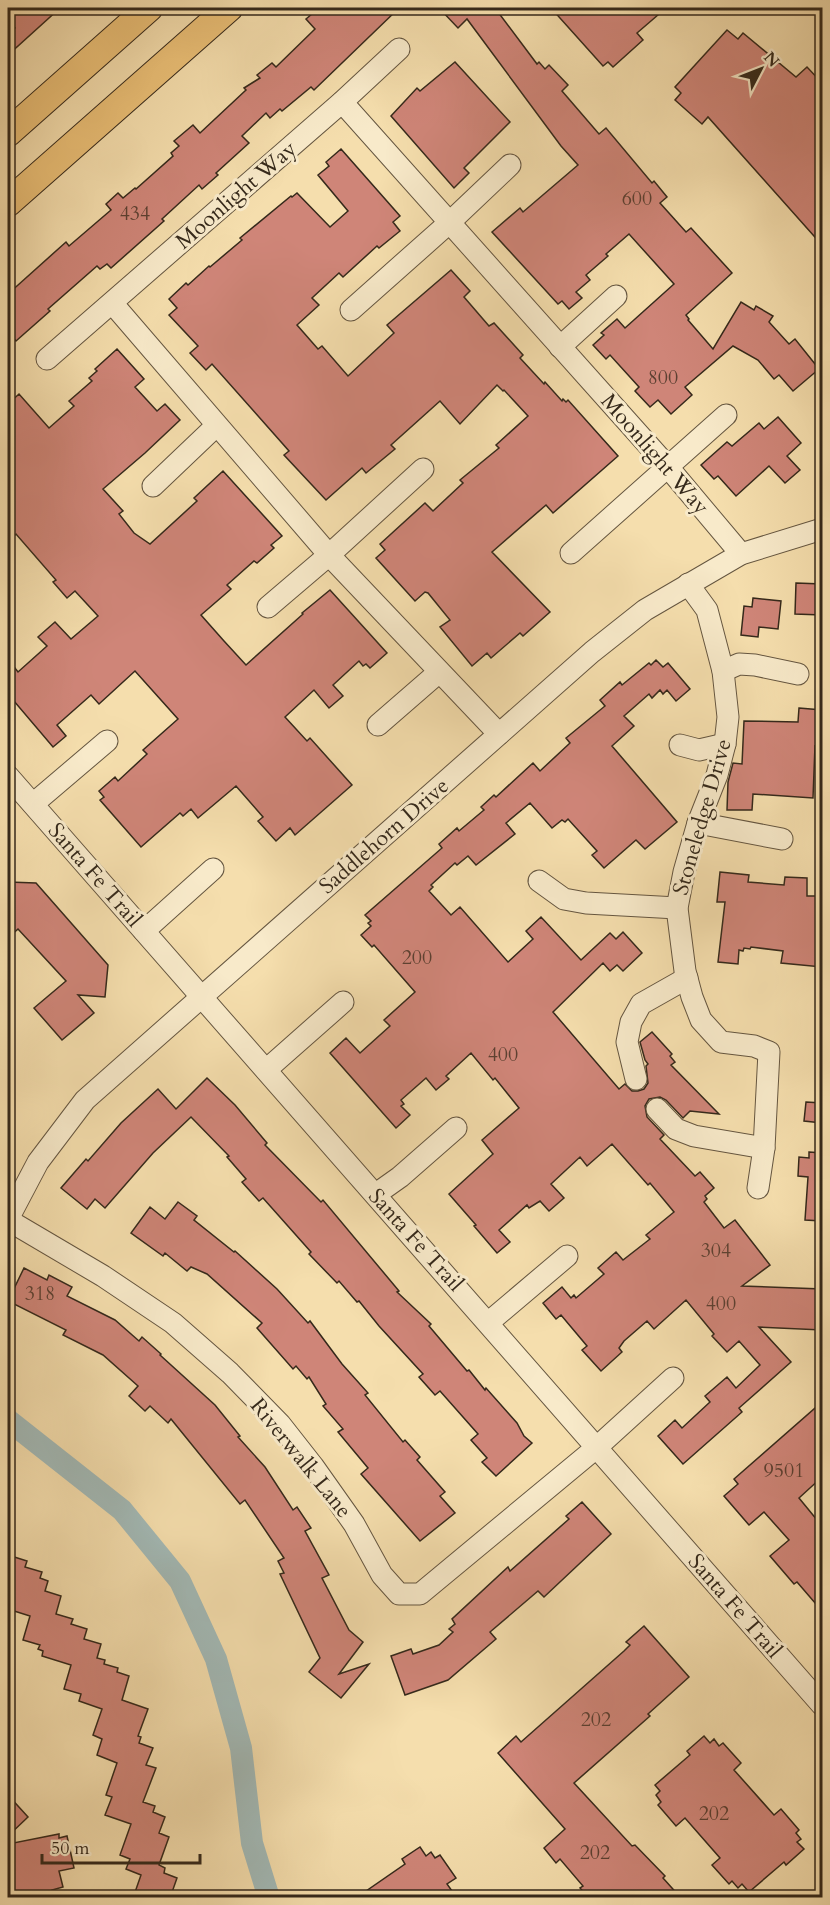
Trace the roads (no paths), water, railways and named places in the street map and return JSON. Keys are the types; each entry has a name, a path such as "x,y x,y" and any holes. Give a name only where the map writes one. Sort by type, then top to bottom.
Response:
{"main road":[{"path":"8,133 149,8"},
{"path":"8,203 229,8"}],"street":[{"path":"342,102 399,49"},
{"name":"Moonlight Way","path":"47,359 342,102 667,466 741,554"},
{"path":"351,310 510,165"},
{"path":"560,347 616,296"},
{"path":"112,304 328,555 499,734"},
{"path":"571,553 726,415"},
{"path":"153,486 216,426"},
{"path":"268,607 423,469"},
{"name":"Saddlehorn Drive","path":"8,1220 38,1162 85,1100 618,631 645,610 741,554 822,530"},
{"name":"Stoneledge Drive","path":"688,584 707,610 723,671 728,717 725,744 717,775 698,823 684,872 677,908 687,978 701,1020 721,1042 754,1046 769,1052 764,1148 758,1188"},
{"path":"723,671 739,664 755,664 798,674"},
{"path":"378,725 439,672"},
{"path":"33,804 107,741"},
{"path":"680,745 699,750 725,744"},
{"name":"Santa Fe Trail","path":"8,776 489,1322 822,1706"},
{"path":"698,823 782,840"},
{"path":"144,931 213,869"},
{"path":"539,881 564,899 586,903 677,908"},
{"path":"636,1078 627,1042 631,1022 640,1004 687,978"},
{"path":"266,1070 343,1002"},
{"path":"657,1109 676,1129 694,1136 764,1148"},
{"path":"376,1194 400,1177 456,1128"},
{"name":"Riverwalk Lane","path":"8,1220 103,1276 172,1323 230,1373 280,1424 314,1466 354,1524 382,1575 399,1594 420,1594 596,1448"},
{"path":"489,1322 567,1256"},
{"path":"596,1448 673,1378"}],"waterway":[{"path":"8,1420 122,1510 180,1581 216,1659 241,1748 252,1843 269,1898"}]}
